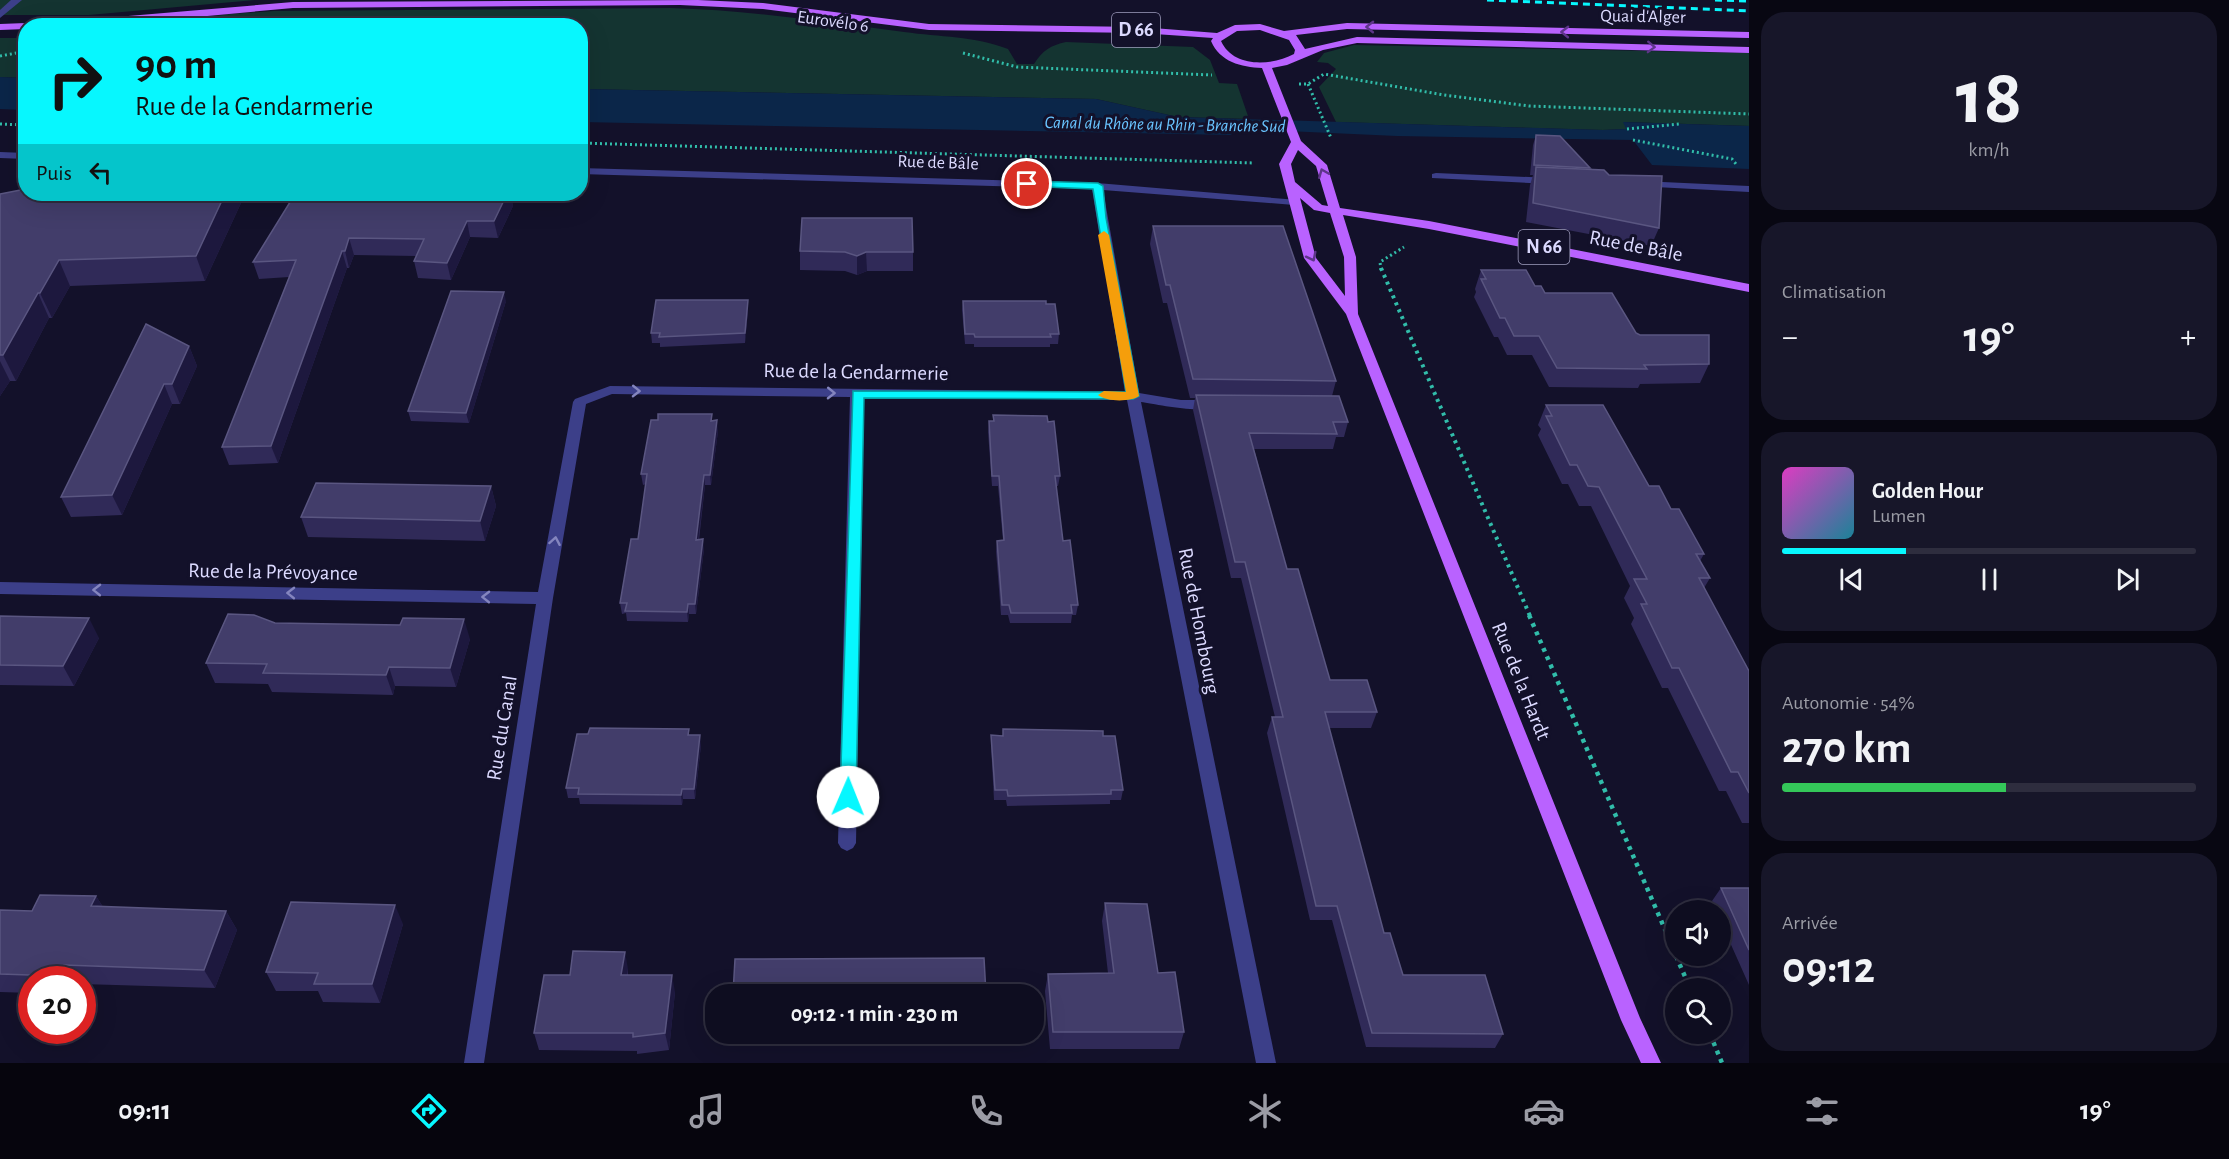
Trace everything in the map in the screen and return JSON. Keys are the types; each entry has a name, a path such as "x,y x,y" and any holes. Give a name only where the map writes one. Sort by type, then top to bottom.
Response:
{"main road":[{"name":"D 66","path":"153,18 211,11 312,4 680,2 763,6 929,27 1140,30 1219,36"},
{"path":"0,27 18,26"},
{"name":"Quai d'Alger","path":"1219,36 1235,28 1247,27 1273,30 1284,34 1347,26 1749,35"},
{"path":"1284,34 1298,44 1300,50 1298,56"},
{"path":"1219,36 1216,41 1222,53 1243,62 1266,65 1296,142"},
{"name":"Quai d'Alger","path":"1266,65 1281,64 1298,56 1357,40 1749,50"},
{"name":"Rue de la Hardt","path":"1352,314 1350,257 1322,165 1296,142 1285,164 1310,258 1352,314 1631,1020 1651,1063"},
{"path":"1290,183 1318,208 1337,212"},
{"name":"Rue de Bâle","path":"1337,212 1429,225 1749,288"}],"street":[{"path":"0,15 17,0"},
{"path":"0,155 18,156"},
{"name":"Rue de Bâle","path":"588,171 1098,186 1294,202"},
{"path":"1436,176 1564,181"},
{"path":"1633,184 1749,189"},
{"name":"Rue de Hombourg","path":"1098,186 1101,218 1133,396 1266,1063"},
{"name":"Rue de la Gendarmerie","path":"580,402 610,390 1133,396 1181,404 1228,405"},
{"path":"847,843 857,394"},
{"name":"Rue du Canal","path":"474,1063 545,598 580,402"},
{"name":"Rue de la Prévoyance","path":"0,588 545,598"}],"path":[{"path":"0,56 18,53"},
{"path":"962,53 1017,67 1214,75"},
{"path":"1333,142 1308,84 1324,74 1444,95 1529,106 1749,114"},
{"path":"0,124 18,125"},
{"path":"1627,129 1679,124"},
{"path":"1633,140 1732,159 1740,169"},
{"path":"588,143 1254,163"},
{"path":"1429,225 1425,243 1405,247 1380,262 1381,272 1665,930"},
{"path":"1714,1044 1722,1063"}],"green space":[{"path":"0,0 255,0 89,15 0,15"},
{"path":"700,9 970,39 1008,49 1017,64 1034,64 1047,49 1066,42 1193,47 1210,60 1219,83 1237,84 1249,119 1178,117 1096,99 588,89 588,18 198,18 274,11"},
{"path":"0,38 18,38 18,78 0,77"},
{"path":"1354,45 1749,53 1749,126 1624,122 1627,129 1603,130 1336,122 1319,87 1336,69 1328,63 1317,62 1324,53"}],"water":[{"path":"0,77 18,78 18,110 0,109"},
{"name":"Canal du Rhône au Rhin - Branche Sud","path":"588,89 1096,99 1178,117 1603,130 1626,129 1623,122 1749,126 1749,169 1652,165 1633,140 1397,136 1242,129 1230,135 588,122"}],"building":[{"path":"1536,135 1560,136 1590,168 1534,165"},
{"path":"1536,167 1604,170 1609,175 1662,176 1659,228 1533,203"},
{"path":"18,191 18,201 222,201 196,256 59,260 3,355 0,355 0,194"},
{"path":"291,201 504,201 494,221 467,221 447,263 414,261 424,239 349,238 345,251 342,251 271,446 222,447 296,260 253,262"},
{"path":"802,218 912,218 913,252 866,252 857,256 845,252 800,251"},
{"path":"1153,226 1283,226 1336,381 1193,379 1170,285 1166,285"},
{"path":"1481,270 1526,270 1535,286 1541,286 1545,293 1612,293 1636,333 1640,335 1709,335 1709,364 1644,365 1647,369 1557,368 1539,336 1514,336 1505,318 1500,318 1481,279 1486,279"},
{"path":"451,291 504,292 466,413 408,411"},
{"path":"656,300 748,300 745,333 659,337 660,333 651,333"},
{"path":"963,301 1046,301 1046,304 1055,304 1059,334 1050,334 1051,337 975,337 974,334 965,334"},
{"path":"146,324 189,346 172,384 164,384 112,495 61,497"},
{"path":"1196,395 1339,396 1348,422 1333,422 1337,434 1249,433 1287,569 1298,569 1330,680 1367,680 1377,712 1325,712 1384,933 1390,933 1403,975 1485,975 1503,1034 1372,1033 1337,906 1316,906 1272,717 1283,717 1245,562 1235,562"},
{"path":"1546,405 1603,405 1649,486 1659,486 1671,509 1679,509 1704,554 1696,554 1710,578 1699,578 1749,671 1749,793 1738,772 1731,772 1679,668 1672,668 1641,604 1647,604 1634,579 1647,579 1599,487 1588,486 1577,465 1570,465 1546,416 1552,416"},
{"path":"658,414 712,414 711,421 717,420 710,475 704,475 696,540 703,539 695,604 688,604 687,612 625,611 627,603 620,603 631,539 638,539 647,474 641,474 651,420 658,420"},
{"path":"993,415 1047,416 1048,422 1054,421 1060,476 1055,476 1063,541 1070,540 1078,605 1071,605 1072,613 1011,613 1009,605 1002,605 997,541 1004,540 999,476 992,476 989,421 994,421"},
{"path":"316,483 491,486 480,521 301,517"},
{"path":"228,614 254,615 275,623 400,625 403,618 464,619 450,668 389,667 386,675 263,673 267,664 206,663"},
{"path":"0,616 89,618 63,666 0,665"},
{"path":"590,728 689,729 688,735 700,735 694,789 682,789 681,795 578,794 579,788 566,788 577,734 588,734"},
{"path":"1003,729 1103,731 1103,736 1115,736 1123,790 1111,790 1111,794 1008,796 1007,790 995,790 991,735 1003,736"},
{"path":"1721,888 1749,888 1749,950 1731,910 1731,900 1726,900"},
{"path":"40,895 96,896 91,906 226,911 204,970 64,965 18,966 18,975 0,974 0,910 32,911"},
{"path":"291,902 395,905 372,984 314,984 318,973 266,972"},
{"path":"1105,903 1147,904 1158,973 1175,972 1184,1032 1053,1032 1048,974 1114,973"},
{"path":"573,951 625,952 621,975 672,975 665,1033 633,1037 633,1033 534,1033 544,975 570,975"},
{"path":"984,958 985,984 734,984 735,959"}],"railway":[{"path":"1487,0 1749,11"},
{"path":"1715,0 1749,1"}],"slow traffic":[{"path":"1104,235 1133,396 1104,395"}],"route":[{"path":"848,797 857,394 1133,396 1101,218 1098,186 1027,184"}]}
